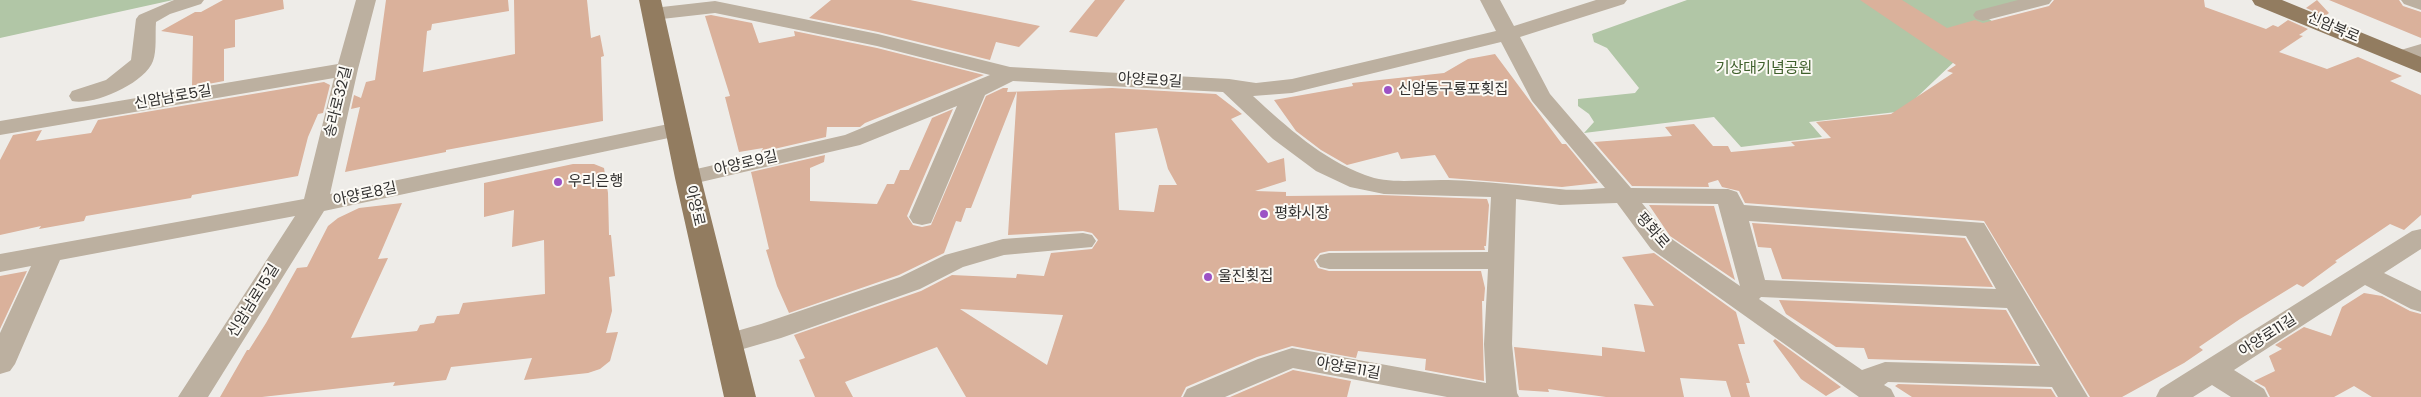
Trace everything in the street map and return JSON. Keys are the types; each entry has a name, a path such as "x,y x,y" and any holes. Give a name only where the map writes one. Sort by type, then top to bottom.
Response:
{"main road":[{"name":"신암북로","path":"2263,0 2415,58"},
{"name":"아양로","path":"652,7 688,178 740,397"}],"street":[{"path":"80,96 120,83 142,61 146,19 162,10 194,0"},
{"name":"송라로32길","path":"315,205 347,69 366,0"},
{"name":"평화로","path":"1490,0 1540,96 1560,122 1624,195 1643,223 1660,243 1748,294 1870,390"},
{"name":"아양로9길","path":"688,178 852,140 975,91 1010,74 1229,86 1256,90 1292,86 1509,34 1617,0"},
{"path":"1983,14 2042,0"},
{"path":"2411,0 2421,4"},
{"name":"아양로","path":"652,7 712,4 715,7 878,40 1010,74"},
{"name":"신암남로5길","path":"0,128 347,69"},
{"path":"1229,86 1281,134 1317,160 1359,182 1384,187 1448,187 1560,197 1624,195 1728,197 1734,212 1748,294 2016,299"},
{"path":"922,217 975,91"},
{"name":"아양로8길","path":"0,263 315,205 678,129"},
{"path":"1503,397 1498,344 1504,192"},
{"name":"신암남로15길","path":"193,397 315,205"},
{"path":"1734,212 1974,229 2067,387"},
{"name":"아양로11길","path":"2171,397 2421,237"},
{"path":"726,344 771,331 882,293 910,283 954,261 1003,246 1083,241"},
{"path":"0,364 50,254"},
{"path":"1329,261 1501,260"},
{"path":"2364,273 2421,303"},
{"name":"아양로11길","path":"1198,397 1268,366 1292,358 1503,397"},
{"path":"2213,371 2253,397"},
{"path":"1870,390 1885,372 2067,387"}],"green space":[{"path":"0,0 173,0 0,38"},
{"name":"기상대기념공원","path":"1687,0 2040,0 1981,14 1995,23 1916,98 1905,111 1809,122 1822,137 1741,147 1714,117 1584,133 1594,122 1589,114 1578,106 1578,99 1635,93 1639,88 1607,48 1594,42 1592,34"}],"building":[{"path":"223,0 283,0 284,9 235,20 235,47 224,49 224,81 192,87 193,36 161,31 195,12 201,12"},
{"path":"386,0 508,0 509,11 432,24 431,30 427,31 423,72 515,54 514,0 587,0 591,38 600,35 604,56 601,57 603,121 446,150 446,152 345,172 360,107 351,109 354,95 361,98 366,82 375,80"},
{"path":"831,0 910,0 1040,26 1019,47 996,42 990,60 878,32 809,18"},
{"path":"1095,0 1125,0 1097,37 1069,32"},
{"path":"1860,0 1902,0 1947,28 1975,20 1983,23 2049,6 2054,0 2204,0 2205,7 2266,29 2273,25 2278,27 2288,20 2308,29 2299,35 2303,36 2279,52 2327,69 2358,57 2402,76 2390,81 2421,95 2421,215 2404,230 2390,224 2335,261 2337,262 2303,287 2297,284 2240,319 2199,347 2203,350 2184,363 2122,397 2090,397 1984,221 1745,203 1739,191 1722,187 1718,180 1708,183 1709,187 1632,186 1594,142 1672,136 1665,127 1694,124 1713,146 1728,146 1731,152 1795,146 1791,142 1831,138 1816,122 1891,114 1953,73 1947,71 1956,65"},
{"path":"2317,0 2329,13 2325,16 2306,8"},
{"path":"2329,0 2399,0 2403,6 2421,12 2421,38"},
{"path":"711,15 752,23 759,43 795,36 794,31 877,48 984,75 865,123 860,127 827,127 826,137 761,152 763,148 739,152 725,97 730,96 705,16"},
{"path":"1495,54 1562,144 1566,144 1598,183 1562,187 1449,178 1435,155 1401,159 1398,152 1347,165 1321,150 1296,131 1274,100 1353,86 1352,83 1444,73 1468,59"},
{"path":"324,82 330,85 323,113 318,114 308,137 298,176 192,195 191,198 86,216 84,221 39,229 41,226 0,235 0,160 13,135 42,130 36,141 91,133 98,120"},
{"path":"1003,88 1008,88 1007,92 1017,92 971,208 966,208 961,222 956,221 944,253 899,275 789,313 777,286 766,250 769,249 751,172 825,155 824,162 810,168 810,201 877,204 887,184 894,184 900,170 909,170 932,118 953,109 907,216 913,225 922,227 931,225 986,96"},
{"path":"1112,88 1216,94 1242,114 1231,119 1268,163 1284,158 1286,181 1255,191 1286,192 1286,196 1380,195 1487,199 1489,205 1485,250 1329,251 1320,253 1314,260 1318,268 1329,271 1481,271 1485,288 1484,301 1482,301 1484,381 1425,370 1426,359 1358,351 1356,358 1292,346 1257,357 1186,387 1181,397 966,397 937,347 845,382 853,397 815,397 799,360 805,358 794,335 921,291 952,275 1016,278 1017,274 1044,276 1051,253 1092,249 1098,240 1092,233 1083,231 1008,235 1017,92","holes":["1157,128 1168,169 1177,185 1159,185 1154,212 1119,210 1115,133","960,309 1063,315 1047,365"]},
{"path":"573,164 594,164 604,168 608,193 609,235 611,235 615,276 609,277 612,311 606,333 618,332 610,361 600,369 588,373 524,380 532,358 451,367 446,380 393,386 395,382 262,397 220,397 247,350 249,350 266,323 297,268 307,267 328,226 338,218 359,208 402,203 378,259 388,258 351,338 417,331 420,325 434,323 437,316 459,314 463,303 545,294 544,240 512,247 514,210 484,217 484,183"},
{"path":"1649,205 1714,206 1735,280 1670,236"},
{"path":"1752,223 1965,238 1993,287 1782,279 1771,248 1758,247"},
{"path":"1654,253 1736,312 1745,344 1738,344 1750,383 1746,383 1750,397 1731,397 1726,381 1680,378 1684,397 1606,397 1548,389 1549,392 1519,390 1514,347 1602,356 1602,347 1645,352 1634,304 1654,306 1622,257"},
{"path":"27,271 0,329 0,276"},
{"path":"2364,293 2382,296 2410,311 2421,314 2421,397 2372,397 2354,386 2334,397 2270,397 2265,387 2254,381 2275,371 2269,356 2282,349 2275,345 2304,327 2331,336 2342,307"},
{"path":"1779,300 2006,310 2037,364 1868,359 1864,348 1836,347 1786,314"},
{"path":"1775,339 1841,387 1826,396 1801,379 1773,341"},
{"path":"1293,370 1351,381 1347,397 1230,397"},
{"path":"1898,384 2051,389 2056,397 1912,397 1895,386"}],"place":[{"name":"신암동구룡포횟집","path":"1388,90"},
{"name":"우리은행","path":"558,182"},
{"name":"평화시장","path":"1264,214"},
{"name":"울진횟집","path":"1208,277"}]}
